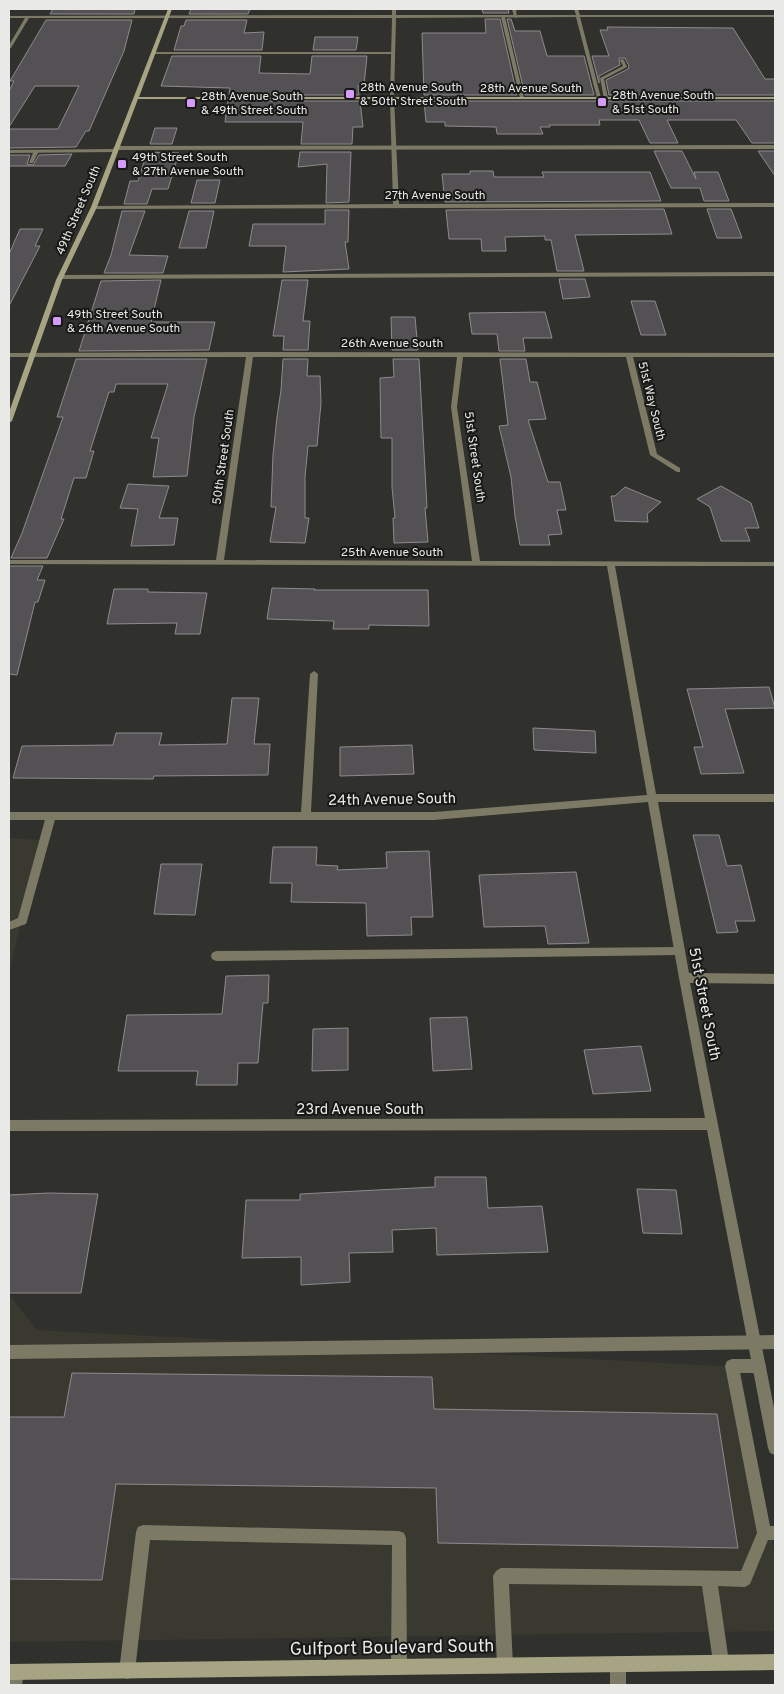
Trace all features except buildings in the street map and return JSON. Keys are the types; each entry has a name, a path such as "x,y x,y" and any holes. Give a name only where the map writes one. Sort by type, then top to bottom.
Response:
{"street":[{"name":"49th Street South","path":"9,421 61,277 94,206 170,9"},
{"path":"394,9 392,98 396,205"},
{"path":"514,9 516,17"},
{"path":"576,9 599,98"},
{"path":"9,17 775,16"},
{"path":"9,48 28,17"},
{"path":"503,17 522,98"},
{"path":"153,53 392,53"},
{"path":"606,98 602,78 625,66 622,60"},
{"name":"28th Avenue South","path":"136,98 775,98"},
{"path":"9,152 115,149 775,146"},
{"path":"31,162 36,151"},
{"name":"27th Avenue South","path":"94,206 775,205"},
{"path":"61,277 775,274"},
{"name":"50th Street South","path":"220,562 250,354"},
{"name":"26th Avenue South","path":"9,355 775,354"},
{"name":"51st Street South","path":"460,355 454,407 476,563"},
{"name":"51st Way South","path":"629,355 654,455 677,470"},
{"name":"25th Avenue South","path":"9,562 775,564"},
{"name":"51st Street South","path":"611,564 654,798 684,978 775,1448"},
{"path":"306,815 314,674"},
{"name":"24th Avenue South","path":"9,816 434,816 654,798 775,798"},
{"path":"9,926 22,920 51,816"},
{"path":"216,956 680,951"},
{"path":"684,978 775,978"},
{"name":"23rd Avenue South","path":"9,1126 712,1124"},
{"path":"9,1352 775,1342"},
{"path":"505,1665 501,1576 745,1579 770,1533 732,1366 759,1366"},
{"path":"127,1671 142,1532 399,1538 399,1667"},
{"path":"709,1579 721,1662"},
{"name":"Gulfport Boulevard South","path":"13,1676 127,1671 775,1662"},
{"path":"618,1664 618,1685"}],"shaded area":[{"path":"9,838 40,840 9,973"},
{"path":"9,1295 37,1330 740,1367 775,1556 775,1631 9,1642"}],"place":[{"name":"28th Avenue South & 50th Street South","path":"350,94"},
{"name":"28th Avenue South & 51st South","path":"602,102"},
{"name":"28th Avenue South & 49th Street South","path":"191,103"},
{"name":"49th Street South & 27th Avenue South","path":"122,164"},
{"name":"49th Street South & 26th Avenue South","path":"57,321"}]}
